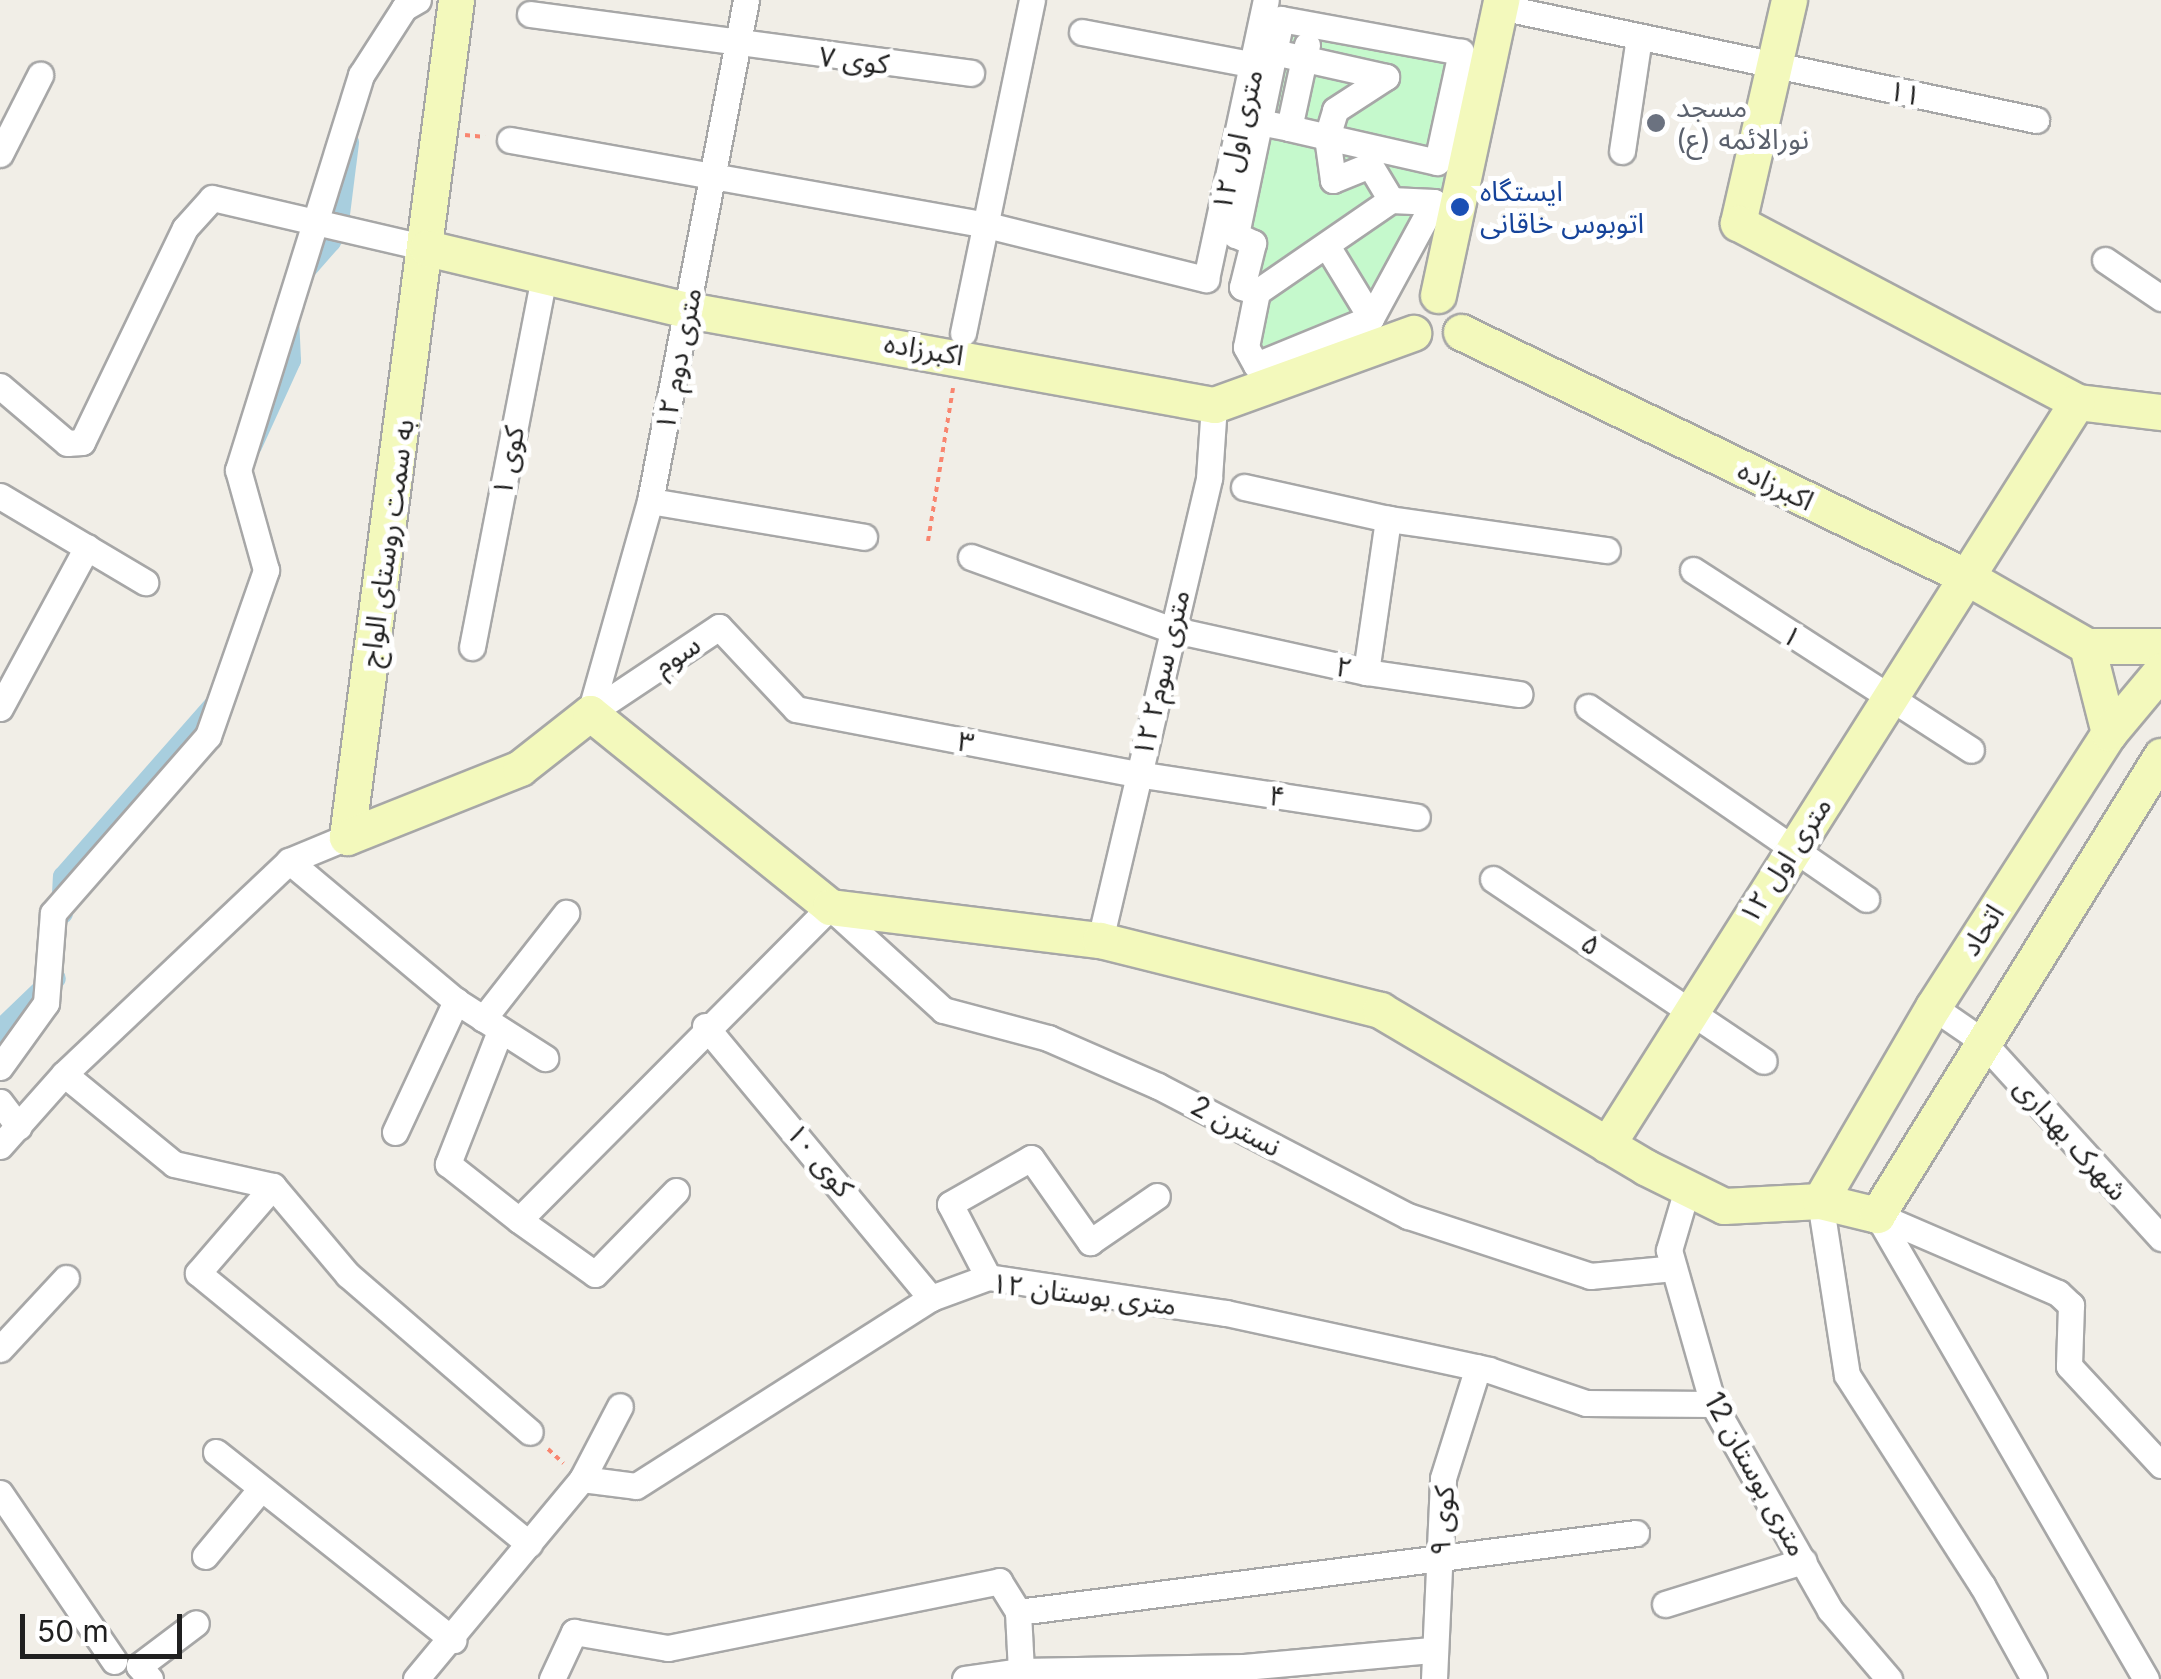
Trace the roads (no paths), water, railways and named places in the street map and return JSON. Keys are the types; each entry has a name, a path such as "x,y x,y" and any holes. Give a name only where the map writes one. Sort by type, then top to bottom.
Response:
{"street":[{"path":"0,1067 46,1003 54,913 208,736 266,570 238,470 361,76 404,8 418,0"},
{"name":"به سمت روستای الواج","path":"348,838 456,0"},
{"name":"۱۲ متری دوم","path":"590,713 650,501 746,0"},
{"path":"961,343 1032,0"},
{"name":"۱۲ متری اول","path":"987,225 1206,280 1255,66 1266,0"},
{"path":"1789,0 1738,223 2077,402 2161,412"},
{"path":"1438,295 1501,3"},
{"name":"۱۱","path":"1501,3 1639,37 2036,120"},
{"name":"کوی ۷","path":"530,14 738,46 971,73"},
{"path":"1281,19 1462,52 1438,162 1277,126 1281,19"},
{"path":"1257,292 1242,287 1253,243 1236,235 1304,59 1312,26"},
{"path":"1082,32 1255,66"},
{"path":"1622,151 1639,37"},
{"path":"1278,53 1386,77 1334,110 1327,137 1333,180 1370,165 1391,200"},
{"path":"0,154 40,75"},
{"path":"510,140 714,172 987,225"},
{"path":"0,386 67,443 75,446 90,434 195,210 212,198 427,248"},
{"path":"1391,200 1434,202 1372,318 1256,366 1246,346 1257,292 1327,246 1391,200"},
{"path":"1327,246 1372,318"},
{"name":"اکبرزاده","path":"427,248 688,310 961,343 1214,405"},
{"path":"2105,260 2161,298"},
{"name":"کوی ۱","path":"472,647 544,275"},
{"path":"1413,333 1434,348 1450,344 1461,332 1459,308 1438,295"},
{"path":"1413,333 1415,307 1438,295"},
{"name":"اکبرزاده","path":"1461,332 1966,576 2087,646"},
{"path":"1214,405 1413,333"},
{"name":"۱۲ متری اول","path":"1608,1145 1792,844 1892,702 1966,576 2077,402"},
{"name":"۱۲ متری سوم۲","path":"1100,940 1170,629 1209,478 1214,405"},
{"path":"1244,487 1388,519 1607,550"},
{"path":"0,496 145,582"},
{"path":"650,501 864,537"},
{"path":"1366,672 1388,519"},
{"path":"0,708 87,547"},
{"path":"972,557 1170,629"},
{"name":"۱","path":"1693,570 1892,702"},
{"name":"سوم","path":"590,713 720,627 796,710"},
{"name":"۲","path":"1170,629 1366,672 1520,694"},
{"path":"2109,733 2087,646 2161,646"},
{"name":"اتحاد","path":"1820,1201 1933,1006 2109,733 2161,671"},
{"path":"1892,702 1971,750"},
{"path":"1588,707 1866,898"},
{"name":"۳","path":"796,710 1137,774"},
{"path":"0,1146 64,1074 289,861 520,768 590,713 830,906 1100,940 1380,1010 1608,1145 1724,1206 1820,1201 1877,1215 2058,1292 2070,1305 2069,1366 2161,1465"},
{"name":"اتحاد","path":"1877,1215 1981,1040 2161,756"},
{"name":"۴","path":"1137,774 1417,817"},
{"path":"289,861 456,1001 545,1058"},
{"name":"۵","path":"1493,879 1764,1061"},
{"path":"519,1220 705,1026 830,906"},
{"name":"نسترن 2","path":"830,906 943,1010 1048,1038 1142,1079 1408,1216 1590,1276 1674,1268"},
{"path":"566,913 491,1025 448,1164 595,1274 676,1191"},
{"path":"395,1132 456,1001"},
{"name":"شهرک بهداری","path":"1933,1006 1981,1040 2161,1238"},
{"name":"کوی ۱۰","path":"705,1026 931,1298"},
{"path":"64,1074 174,1164 273,1186 348,1274 530,1432"},
{"path":"0,1102 19,1128"},
{"path":"988,1278 950,1204 1031,1158 1090,1242 1158,1196"},
{"path":"273,1186 198,1273 529,1544"},
{"name":"12 متری بوستان","path":"1687,1189 1669,1250 1712,1404 1830,1610 1889,1679"},
{"path":"1820,1201 1847,1375 1982,1584 2034,1679"},
{"path":"1877,1215 2146,1679"},
{"path":"0,1349 66,1278"},
{"name":"۱۲ متری بوستان","path":"582,1480 636,1486 931,1298 988,1278 1226,1313 1478,1367 1586,1403 1712,1404"},
{"name":"کوی ۹","path":"1434,1679 1431,1650 1443,1478 1478,1367"},
{"path":"416,1679 453,1640 582,1480 620,1406"},
{"path":"216,1452 259,1491 453,1640"},
{"path":"204,1556 259,1491"},
{"path":"0,1494 114,1661"},
{"path":"1018,1612 1636,1533"},
{"path":"1665,1604 1803,1560"},
{"path":"552,1679 574,1632 668,1648 999,1581 1018,1612 1021,1671"},
{"path":"150,1679 138,1666 196,1623"},
{"path":"965,1679 1021,1671 1244,1667 1431,1650"}],"waterway":[{"path":"302,273 330,241 339,214 348,143"},
{"path":"251,446 290,360 288,318"},
{"path":"62,913 64,877 217,703"},
{"path":"0,1031 55,978"}],"place":[{"name":"مسجد نورالائمه (ع)","path":"1656,123"},
{"name":"ایستگاه اتوبوس خاقانی","path":"1460,207"}]}
